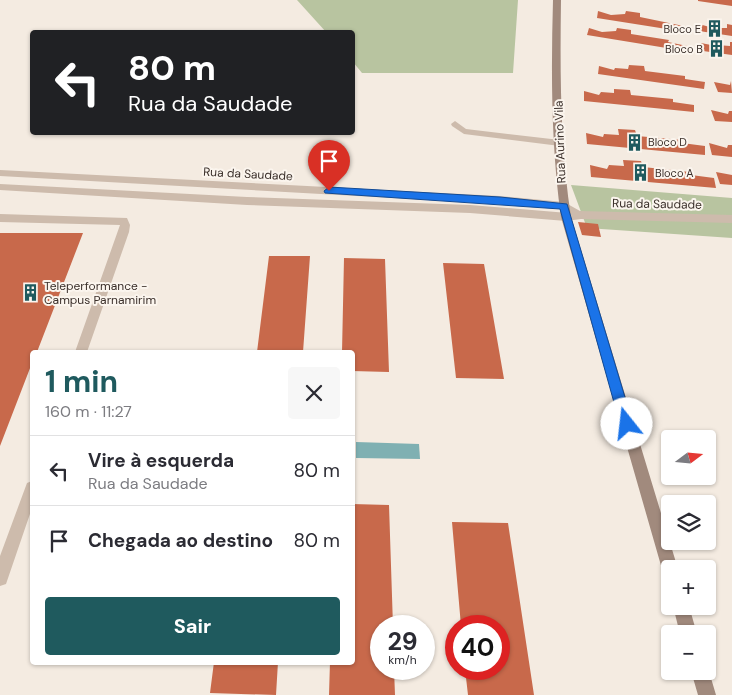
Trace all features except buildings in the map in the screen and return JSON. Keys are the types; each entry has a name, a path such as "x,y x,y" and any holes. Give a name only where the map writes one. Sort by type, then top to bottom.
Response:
{"street":[{"name":"Rua Aurino Vila","path":"558,0 556,52 565,211 667,560"},
{"name":"Rua da Saudade","path":"0,173 500,200 581,215 732,219"},
{"name":"Rua da Saudade","path":"0,187 248,201 565,211"},
{"path":"0,218 123,221 126,225 82,350"},
{"path":"0,578 30,494"},
{"path":"703,680 707,695"}],"lane":[{"path":"455,124 464,131 560,143"}],"green space":[{"path":"297,0 518,0 513,73 362,73 355,64 355,30 324,30"},
{"path":"571,185 732,198 732,238 587,228"}],"water":[{"path":"356,442 419,444 420,459 356,458"}],"place":[{"name":"Bloco E","path":"715,29"},
{"name":"Bloco B","path":"717,49"},
{"name":"Bloco D","path":"634,142"},
{"name":"Bloco A","path":"641,173"},
{"name":"Teleperformance - Campus Parnamirim","path":"30,293"}],"route":[{"path":"329,191 500,200 564,206 572,241 627,424"}]}
